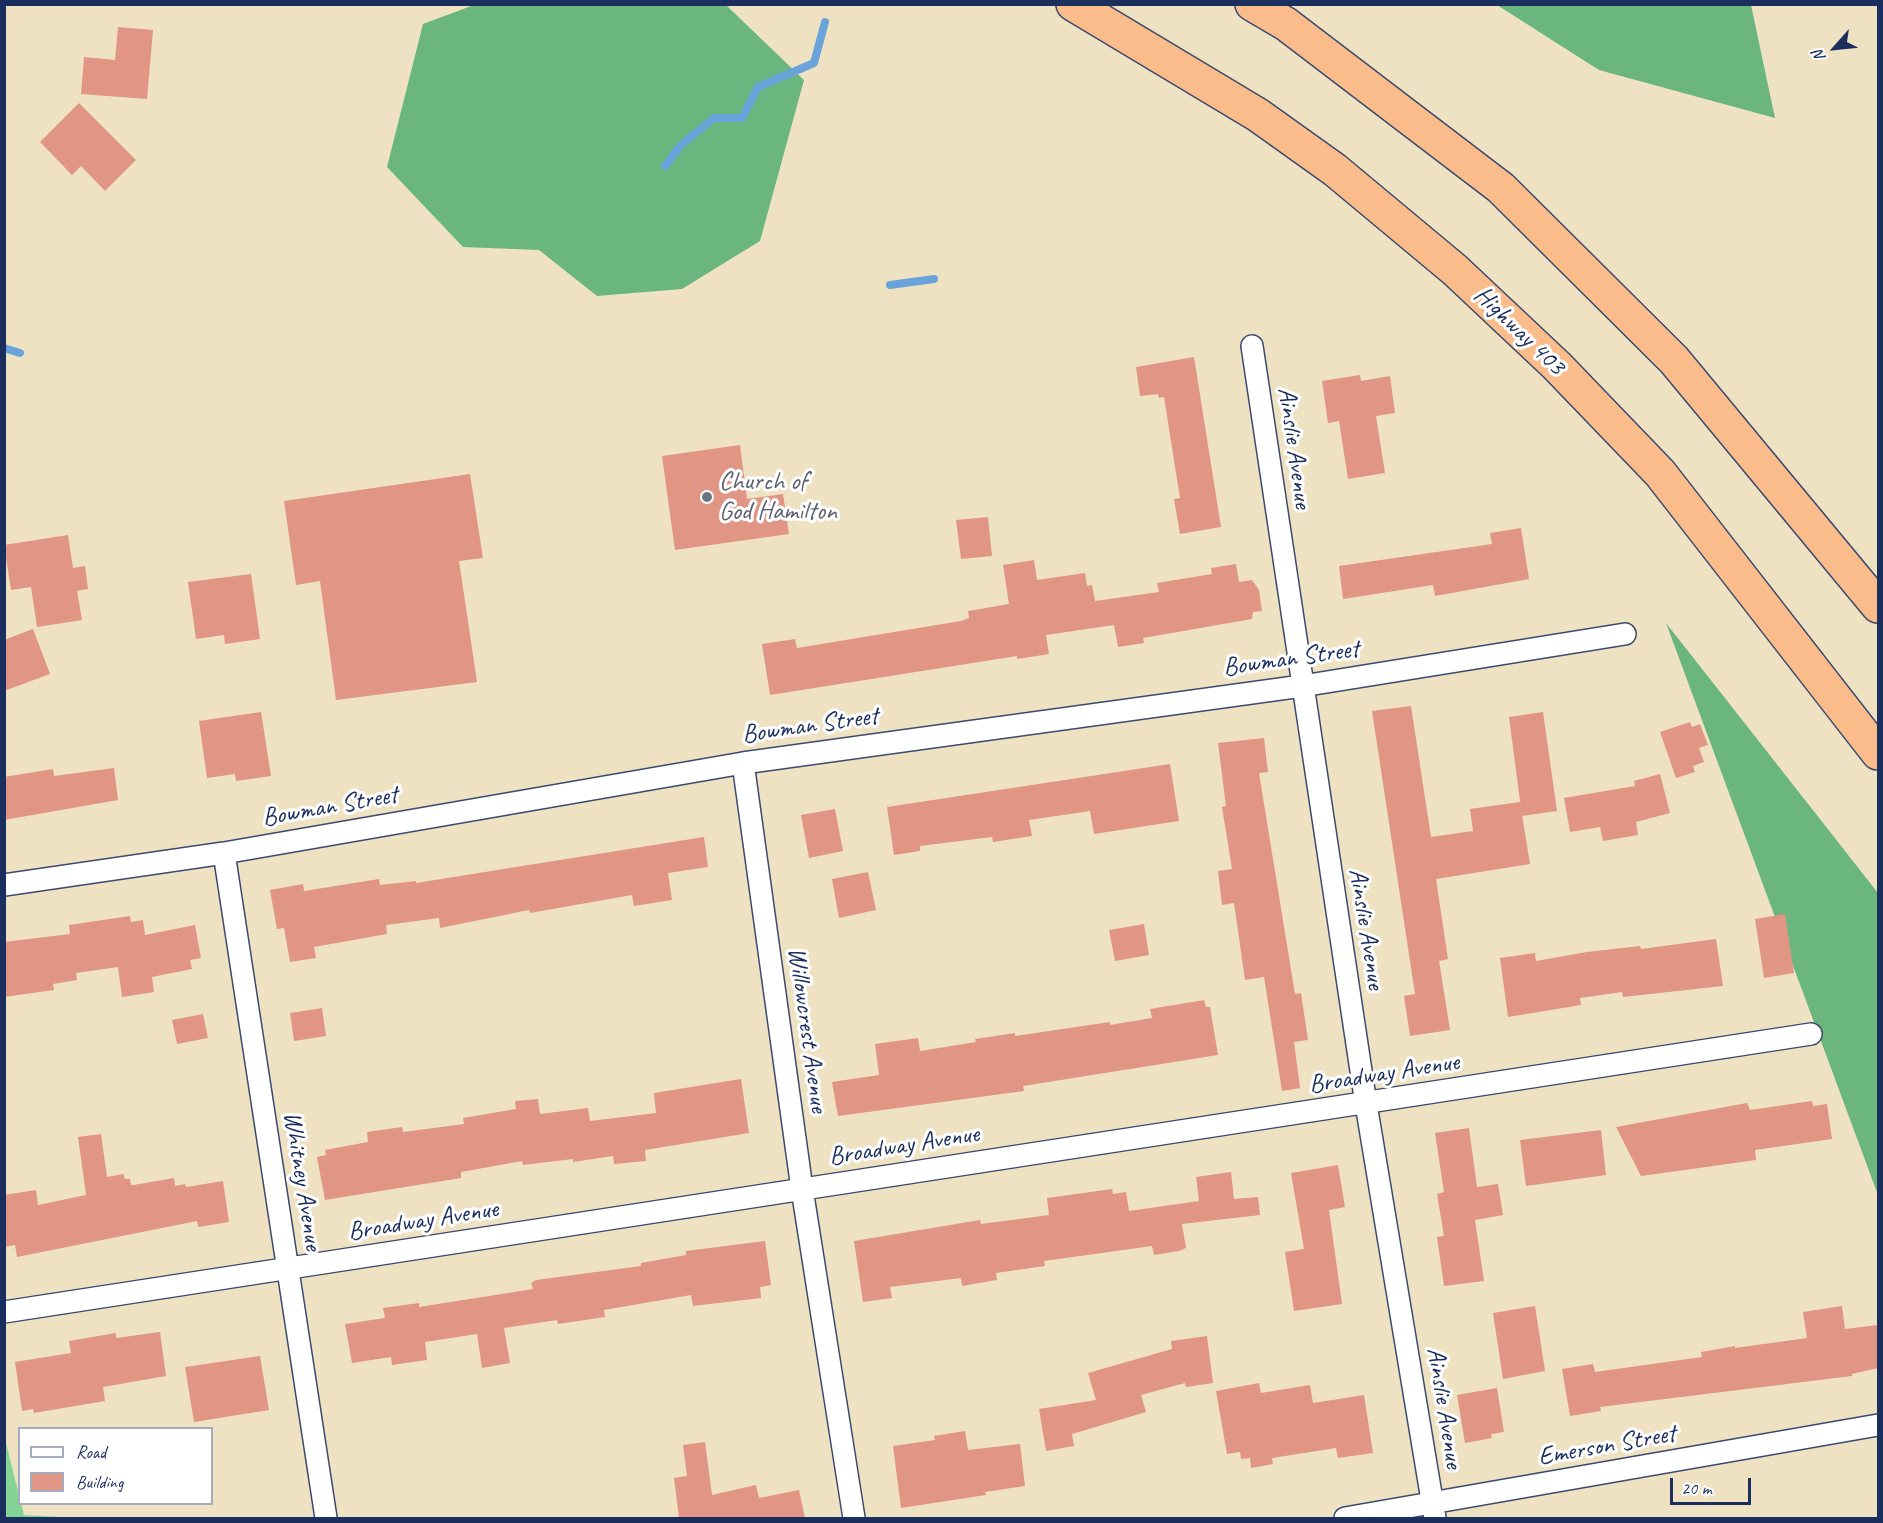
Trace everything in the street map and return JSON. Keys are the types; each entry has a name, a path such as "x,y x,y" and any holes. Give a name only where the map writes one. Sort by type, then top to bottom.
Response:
{"highway":[{"name":"Highway 403","path":"1073,4 1258,115 1335,170 1455,270 1557,366 1660,473 1878,753"},
{"path":"1252,4 1286,24 1501,188 1674,360 1878,606"}],"street":[{"name":"Ainslie Avenue","path":"1252,346 1366,1104 1434,1511"},
{"name":"Bowman Street","path":"4,885 224,853 743,763 1302,686 1625,634"},
{"name":"Willowcrest Avenue","path":"743,763 802,1189 854,1518"},
{"name":"Whitney Avenue","path":"224,853 326,1518"},
{"name":"Broadway Avenue","path":"4,1312 1811,1034"},
{"name":"Emerson Street","path":"1345,1518 1434,1511 1878,1425"}],"green space":[{"path":"474,5 726,5 804,80 760,241 682,289 597,296 539,250 463,247 387,167 423,24"},
{"path":"1497,5 1751,5 1775,118 1599,70"},
{"path":"1666,623 1878,893 1878,1195"},
{"path":"4,1435 18,1491 18,1505 22,1505 24,1515 79,1518 5,1518"}],"building":[{"path":"118,27 153,30 147,99 81,94 84,57 115,60"},
{"path":"79,103 136,160 105,191 81,166 72,175 40,142"},
{"path":"1194,357 1221,527 1180,534 1174,499 1180,498 1164,397 1159,398 1158,394 1140,396 1136,367"},
{"path":"1360,375 1361,381 1390,376 1395,413 1376,416 1385,473 1348,479 1339,421 1328,423 1322,381"},
{"name":"Church of God Hamilton","path":"740,445 747,499 783,494 789,534 675,550 662,456"},
{"path":"470,474 483,558 459,561 477,682 336,700 320,581 296,585 284,501"},
{"path":"988,517 992,556 961,559 956,520"},
{"path":"1521,528 1529,579 1435,596 1433,585 1343,599 1339,566 1492,544 1490,533"},
{"path":"68,535 73,568 85,566 88,589 77,591 82,620 37,627 31,587 11,590 4,545"},
{"path":"1034,560 1037,580 1085,573 1087,586 1092,585 1095,601 1159,592 1157,583 1212,574 1211,568 1236,564 1239,582 1252,580 1259,590 1262,611 1253,612 1252,619 1143,638 1144,643 1118,647 1114,625 1046,635 1049,654 1017,659 1017,656 770,695 762,644 795,639 797,648 961,621 969,618 968,611 1009,604 1003,565"},
{"path":"251,574 260,639 225,644 224,635 196,639 188,582"},
{"path":"33,629 50,674 4,691 4,640"},
{"path":"1411,706 1431,837 1473,831 1470,809 1520,802 1530,864 1436,879 1448,959 1439,961 1450,1030 1410,1036 1404,996 1415,994 1372,711"},
{"path":"261,712 271,776 236,781 235,774 207,778 199,721"},
{"path":"1543,712 1557,811 1522,816 1509,717"},
{"path":"1690,722 1692,727 1700,724 1708,745 1699,748 1704,762 1693,766 1695,772 1676,778 1660,732"},
{"path":"1264,738 1268,772 1259,773 1295,994 1301,993 1308,1040 1294,1042 1300,1088 1282,1091 1264,977 1245,980 1234,903 1222,905 1218,871 1232,869 1222,807 1226,806 1218,743"},
{"path":"1170,764 1179,821 1094,834 1090,811 1029,820 1032,836 993,842 992,837 920,846 920,851 894,855 887,807"},
{"path":"114,768 118,800 4,820 4,777 53,769 54,776"},
{"path":"1660,774 1670,813 1636,822 1638,835 1603,841 1600,827 1570,832 1564,798 1635,786 1634,781"},
{"path":"835,809 843,851 809,858 801,815"},
{"path":"704,837 708,867 668,873 672,900 634,906 632,895 530,913 529,910 440,928 439,918 386,925 387,934 314,947 316,958 290,962 284,928 277,929 270,890 303,884 304,891 379,879 380,885 416,881 416,883"},
{"path":"868,872 876,910 839,918 832,879"},
{"path":"1785,914 1794,973 1764,978 1755,919"},
{"path":"130,916 131,922 143,920 145,935 195,925 201,958 190,960 192,969 152,977 154,992 122,997 118,967 76,973 77,980 53,984 54,990 4,997 4,942 70,934 69,925"},
{"path":"1144,924 1149,955 1115,961 1109,930"},
{"path":"1716,939 1723,986 1623,997 1622,992 1580,998 1581,1005 1508,1017 1500,958 1535,953 1536,961 1587,952 1640,946 1641,949"},
{"path":"1204,1000 1206,1007 1210,1007 1218,1055 1023,1086 1024,1091 838,1116 832,1082 879,1075 875,1044 918,1038 920,1051 1015,1033 1015,1036 1152,1018 1150,1009"},
{"path":"322,1008 326,1036 294,1041 290,1013"},
{"path":"203,1014 208,1038 177,1044 172,1020"},
{"path":"741,1079 749,1133 645,1150 646,1161 614,1164 613,1156 573,1162 573,1159 523,1165 522,1161 461,1172 461,1178 325,1200 317,1157 326,1155 325,1150 368,1142 367,1132 402,1127 403,1132 464,1124 463,1118 516,1109 515,1101 538,1099 540,1114 588,1108 590,1121 656,1113 654,1093"},
{"path":"1812,1101 1813,1106 1827,1104 1832,1139 1755,1150 1756,1160 1641,1176 1616,1127 1747,1103 1750,1110"},
{"path":"1469,1128 1477,1187 1498,1184 1503,1215 1475,1220 1484,1281 1444,1286 1437,1237 1444,1236 1437,1194 1444,1192 1435,1133"},
{"path":"1601,1130 1606,1175 1526,1186 1520,1140"},
{"path":"101,1134 107,1177 123,1174 125,1179 130,1179 131,1185 174,1178 175,1186 185,1184 186,1187 223,1181 229,1222 198,1227 197,1221 17,1257 15,1245 4,1247 4,1195 36,1190 38,1205 86,1195 78,1137"},
{"path":"1338,1165 1345,1207 1329,1210 1342,1304 1294,1311 1285,1252 1304,1249 1291,1173"},
{"path":"1231,1172 1234,1199 1258,1197 1260,1215 1182,1224 1186,1248 1179,1251 1154,1255 1152,1246 1044,1261 1045,1266 996,1273 997,1280 962,1286 961,1278 890,1287 892,1298 863,1302 854,1241 980,1220 981,1224 1049,1215 1047,1198 1112,1189 1113,1194 1126,1192 1129,1211 1199,1201 1196,1177"},
{"path":"765,1241 771,1285 760,1287 761,1298 693,1306 691,1295 604,1310 605,1317 558,1324 557,1320 504,1328 510,1363 482,1368 477,1334 425,1342 427,1360 392,1365 391,1357 352,1363 345,1324 385,1318 383,1308 419,1303 419,1307 533,1289 531,1283 536,1280 641,1266 641,1263 686,1255 686,1251"},
{"path":"1535,1306 1545,1371 1503,1379 1493,1313"},
{"path":"1842,1306 1845,1329 1878,1325 1878,1368 1852,1374 1852,1376 1600,1407 1601,1411 1570,1416 1562,1369 1593,1364 1595,1372 1702,1357 1701,1352 1735,1346 1735,1348 1807,1338 1803,1312"},
{"path":"160,1332 166,1376 103,1387 105,1401 34,1413 33,1409 22,1411 15,1362 71,1353 69,1341 116,1333 116,1338"},
{"path":"1207,1336 1213,1383 1186,1387 1185,1383 1141,1395 1146,1412 1072,1434 1074,1446 1046,1451 1039,1409 1096,1400 1088,1373 1172,1349 1171,1341"},
{"path":"260,1356 269,1410 194,1422 185,1367"},
{"path":"1259,1383 1261,1393 1310,1385 1313,1403 1364,1395 1373,1453 1338,1458 1336,1448 1272,1458 1273,1464 1251,1468 1250,1458 1241,1459 1240,1452 1227,1454 1216,1391"},
{"path":"1497,1388 1504,1432 1491,1434 1492,1438 1465,1443 1457,1395"},
{"path":"965,1431 968,1450 1020,1444 1025,1486 985,1492 986,1495 901,1508 893,1446 935,1440 934,1436"},
{"path":"705,1442 712,1495 756,1485 759,1498 799,1490 805,1518 679,1518 674,1478 687,1476 683,1445"}],"waterway":[{"path":"665,166 681,145 714,118 742,118 758,87 814,63 825,22"},
{"path":"890,285 934,279"},
{"path":"4,348 20,353"}],"place":[{"name":"Church of God Hamilton","path":"707,497"}]}
